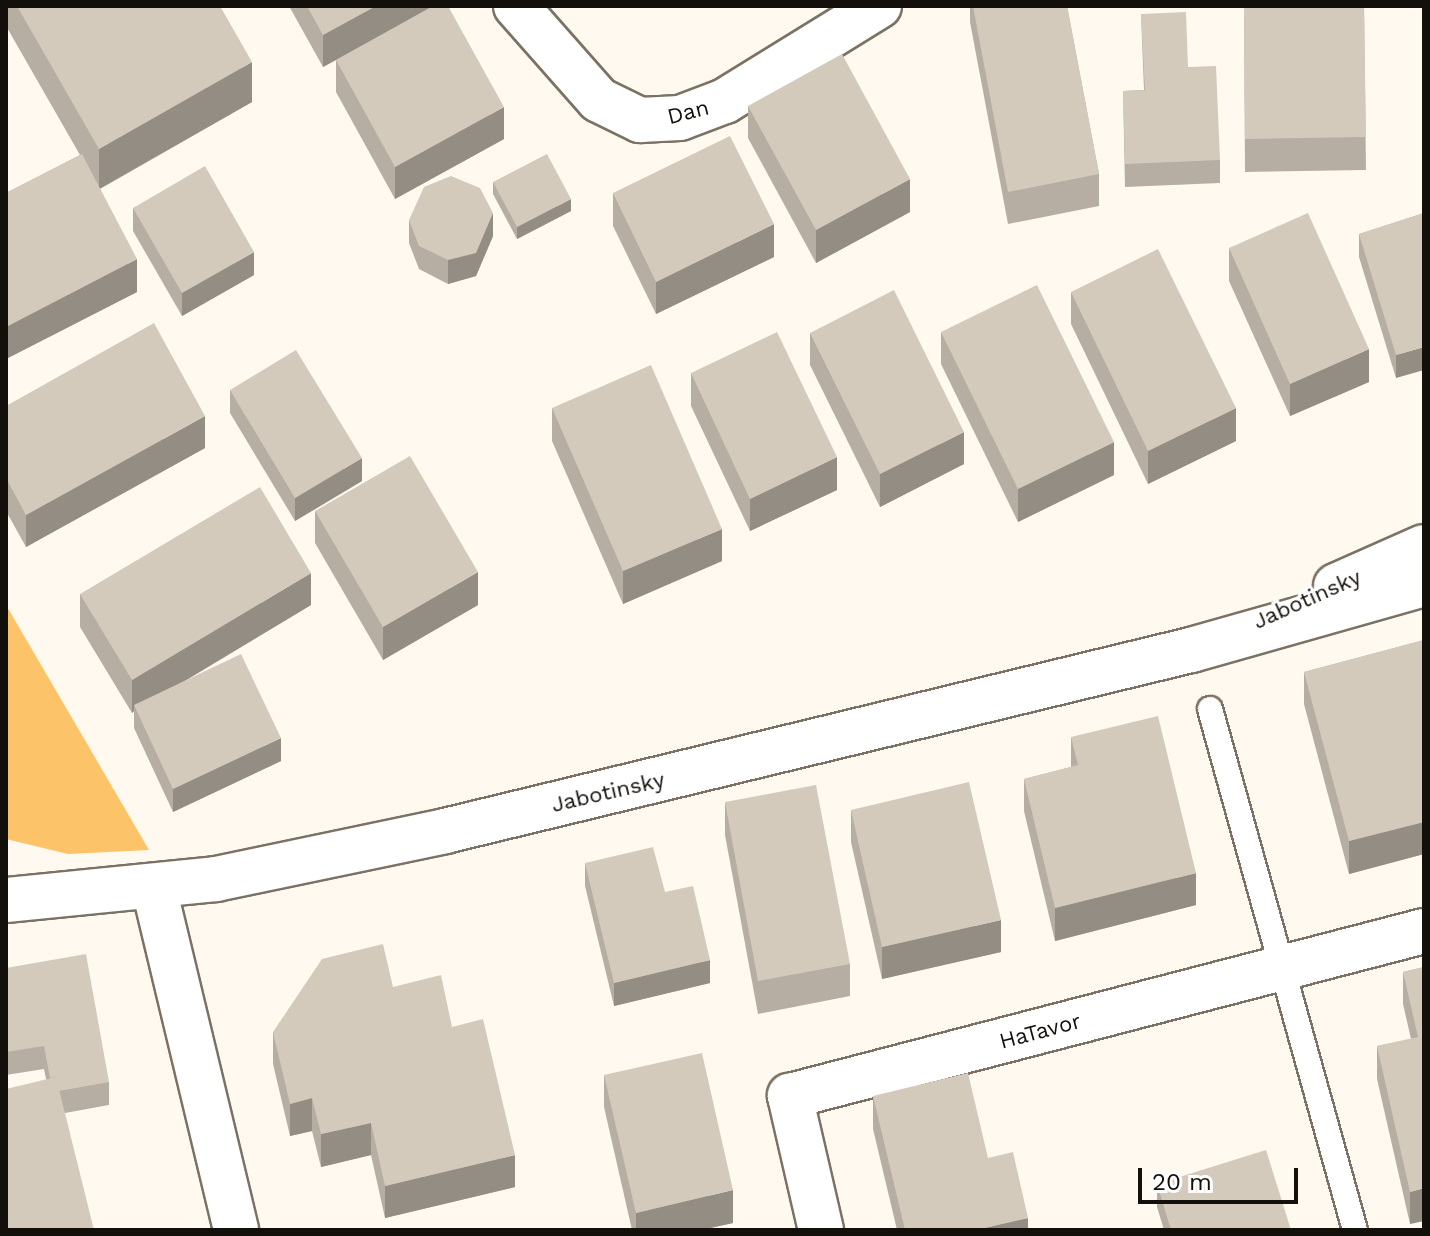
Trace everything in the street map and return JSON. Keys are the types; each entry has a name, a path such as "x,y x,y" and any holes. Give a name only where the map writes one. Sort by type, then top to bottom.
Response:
{"street":[{"name":"Dan","path":"516,6 599,100 640,120 680,118 725,101 879,6"},
{"name":"Jabotinsky","path":"1191,650 1424,547"},
{"name":"Jabotinsky","path":"10,900 154,888 445,831 1191,650 1424,584"},
{"path":"154,888 236,1230"},
{"name":"HaTavor","path":"821,1230 790,1096 1424,931"}],"lane":[{"path":"1210,709 1355,1230"}],"shaded area":[{"path":"6,605 149,850 68,854 6,839"}],"building":[{"path":"17,6 220,6 252,62 99,149"},
{"path":"307,6 376,6 323,35"},
{"path":"433,6 448,6 504,107 395,167 336,60"},
{"path":"973,6 1067,6 1099,174 1008,192"},
{"path":"1244,6 1364,6 1366,137 1245,139"},
{"path":"1186,12 1188,67 1216,66 1220,160 1125,164 1123,91 1145,90 1141,14"},
{"path":"842,54 910,179 816,230 748,106"},
{"path":"730,136 774,224 656,282 613,193"},
{"path":"82,154 137,259 6,327 6,193"},
{"path":"547,154 571,199 517,227 493,182"},
{"path":"205,166 254,252 182,293 133,208"},
{"path":"451,176 480,188 493,213 476,253 448,260 419,246 409,220 424,187"},
{"path":"1308,213 1369,349 1290,384 1229,248"},
{"path":"1424,213 1424,347 1396,355 1359,234"},
{"path":"1158,249 1236,408 1148,451 1071,292"},
{"path":"1037,285 1114,442 1018,489 941,332"},
{"path":"894,290 964,432 880,474 810,333"},
{"path":"154,323 205,416 26,515 6,478 6,406"},
{"path":"777,332 837,457 750,499 691,373"},
{"path":"296,350 362,458 295,498 230,390"},
{"path":"651,365 722,529 623,571 552,408"},
{"path":"410,456 478,572 383,627 315,511"},
{"path":"260,487 311,573 132,680 80,594"},
{"path":"1424,640 1424,822 1349,841 1304,672"},
{"path":"241,654 281,738 173,789 134,705"},
{"path":"1158,716 1196,873 1055,908 1024,779 1078,765 1071,737"},
{"path":"969,782 1001,920 882,947 851,810"},
{"path":"816,785 850,964 758,981 725,802"},
{"path":"653,847 665,892 693,886 710,960 614,983 585,863"},
{"path":"383,944 393,987 441,975 452,1027 483,1019 515,1155 385,1186 371,1123 321,1134 312,1098 290,1104 273,1032 322,959"},
{"path":"86,954 109,1082 59,1091 56,1077 50,1078 44,1046 6,1052 6,968"},
{"path":"1424,967 1424,1188 1410,1192 1377,1046 1418,1037 1403,972"},
{"path":"702,1053 733,1190 636,1213 604,1075"},
{"path":"968,1073 988,1158 1013,1152 1028,1218 976,1230 905,1230 873,1096"},
{"path":"56,1077 94,1230 6,1230 6,1089"},
{"path":"1266,1150 1291,1230 1171,1230 1157,1184"}]}
